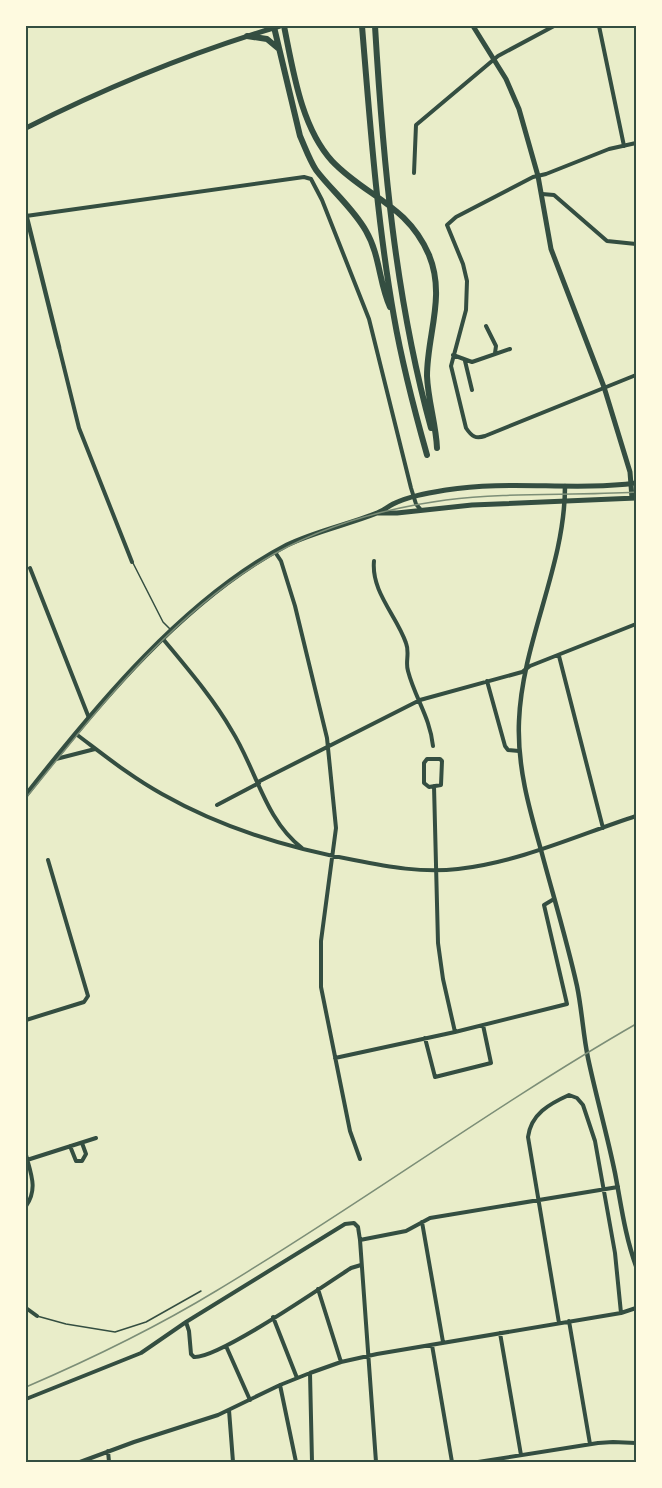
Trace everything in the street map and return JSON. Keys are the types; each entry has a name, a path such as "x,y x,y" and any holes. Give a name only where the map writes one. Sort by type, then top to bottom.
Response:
{"highway":[{"path":"279,26 279,50 306,152 314,167 358,218 368,234 378,261 384,295 394,316"},
{"path":"279,26 306,115 322,149 344,172 384,200 400,214 419,237 429,255 434,270 437,301 427,379 437,448 419,382 399,278 391,213 389,197 378,87 375,26"},
{"path":"362,26 378,205 394,316 411,398 427,455"},
{"path":"247,36 267,39 279,50"}],"main road":[{"path":"26,128 97,94 189,57 279,26"},
{"path":"378,513 397,513 472,504 634,498 634,483 604,387 551,249 538,176 516,100 473,26"},
{"path":"26,795 89,719 171,630 212,595 275,552 322,530 378,513 394,503 414,497 474,487 634,483"}],"street":[{"path":"414,173 416,125 494,59 554,26"},
{"path":"599,26 624,146"},
{"path":"636,143 585,157 538,176 456,217 447,225 463,264 466,281 466,310 453,355 452,371 466,428 472,436 480,438 636,375"},
{"path":"132,562 79,428 26,215 304,177 311,179 369,319 414,497 421,510"},
{"path":"542,194 554,195 607,241 636,244"},
{"path":"486,326 496,346 495,353"},
{"path":"453,355 471,362 510,349"},
{"path":"465,361 471,390"},
{"path":"564,486 556,560 526,670 520,711 519,752 524,788 576,981 588,1060 636,1266"},
{"path":"275,552 281,561 295,606 323,716 328,747 336,816 321,941 320,970 323,1003 350,1131 360,1158"},
{"path":"374,561 373,570 383,600 406,643 407,668 415,696 420,700 433,746"},
{"path":"30,568 89,719"},
{"path":"217,805 420,700 526,670 530,666 636,624"},
{"path":"162,639 228,724 275,818 285,833 305,850"},
{"path":"559,656 603,828"},
{"path":"487,681 505,746 508,750 519,752"},
{"path":"76,734 150,787 196,812 277,843 397,868 435,870 481,865 540,849 636,816"},
{"path":"55,759 95,749"},
{"path":"433,757 440,759 442,763 443,782 441,785 434,786 429,787 424,783 425,760 433,757"},
{"path":"434,786 438,943 443,979 455,1032"},
{"path":"277,843 283,840 285,833"},
{"path":"26,1020 84,1002 88,996 48,861"},
{"path":"335,1058 455,1032 567,1004 544,905 554,899"},
{"path":"425,1038 435,1077 491,1063 483,1024"},
{"path":"559,1323 528,1145 529,1128 536,1116 567,1096 577,1098 586,1109 605,1189 617,1267 621,1313"},
{"path":"26,1206 34,1191 34,1182 26,1157 96,1138"},
{"path":"70,1146 76,1161 82,1161 86,1154 82,1143"},
{"path":"360,1240 406,1231 430,1218 618,1187"},
{"path":"422,1222 443,1342"},
{"path":"26,1399 141,1353 186,1322 348,1223 356,1224 360,1240 376,1462"},
{"path":"186,1322 191,1354 194,1357 203,1356 226,1346 351,1268 361,1265"},
{"path":"318,1289 341,1362"},
{"path":"26,1308 37,1316"},
{"path":"80,1462 229,1410 280,1385 341,1362 443,1342 621,1313 636,1308"},
{"path":"273,1317 297,1378"},
{"path":"569,1321 590,1444"},
{"path":"501,1333 521,1455"},
{"path":"432,1345 452,1462"},
{"path":"226,1346 249,1400"},
{"path":"310,1373 312,1462"},
{"path":"280,1385 296,1462"},
{"path":"229,1410 233,1462"},
{"path":"478,1462 590,1444 636,1443"},
{"path":"108,1451 109,1462"}],"lane":[{"path":"132,562 163,622 171,630"},
{"path":"37,1316 107,1333 115,1332 146,1322 201,1291"}],"tram line":[{"path":"26,798 109,697 170,633 237,577 274,554 315,534 357,519 446,500 493,496 636,492"}],"railway":[{"path":"26,1387 170,1318 216,1291 530,1089 636,1024"}]}
